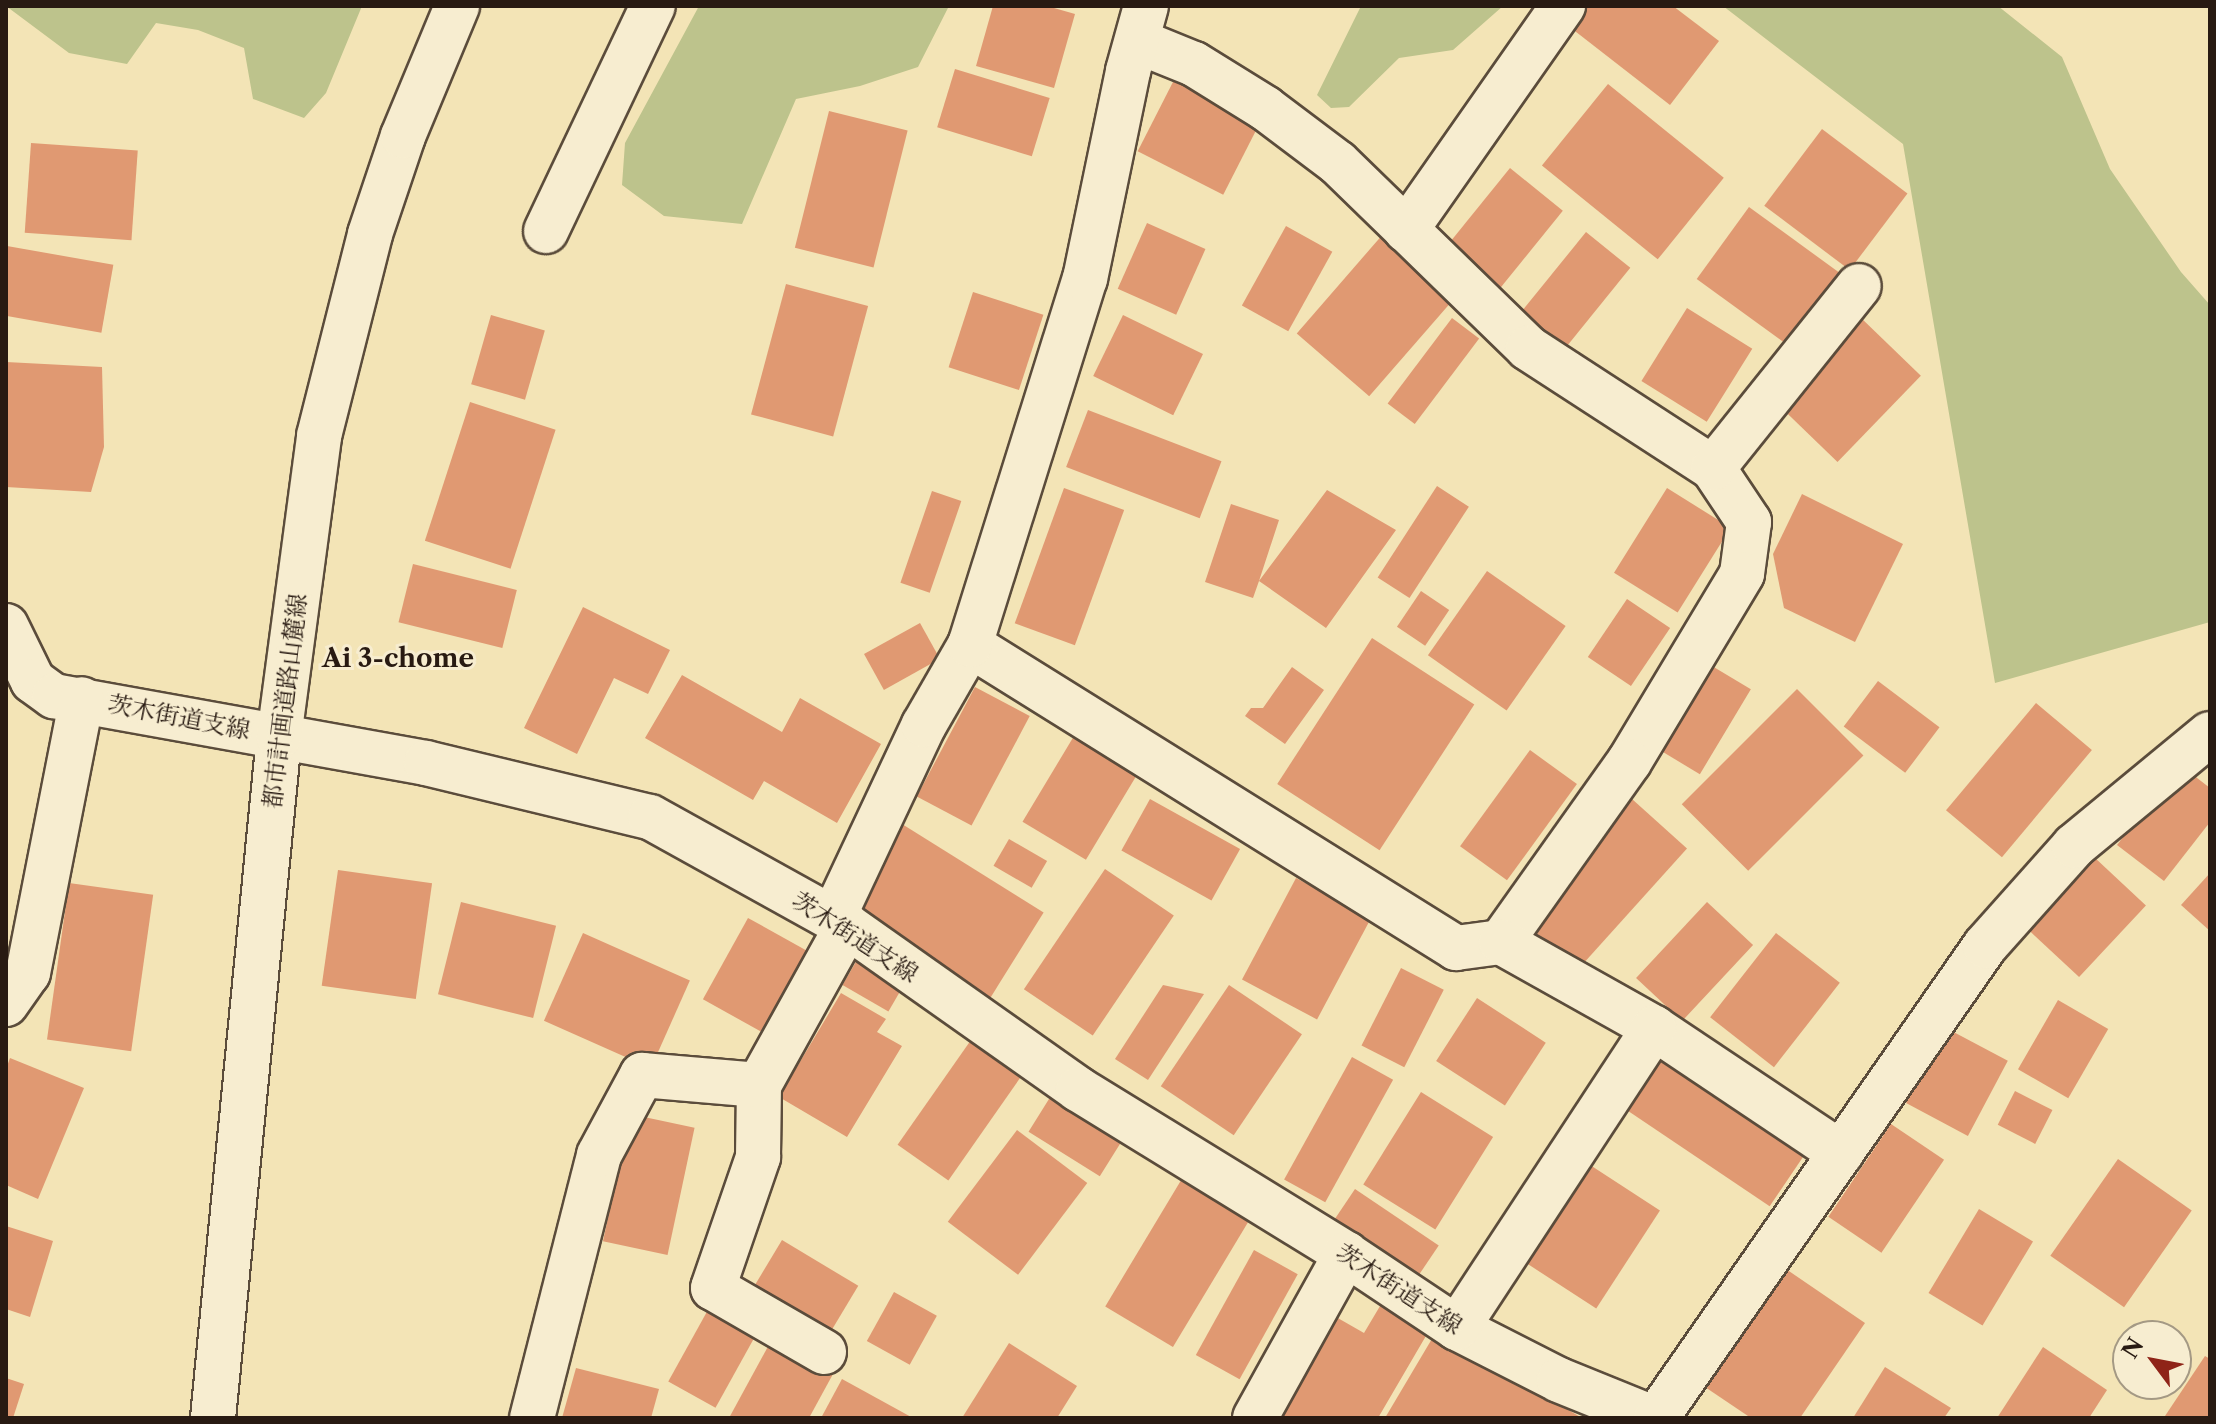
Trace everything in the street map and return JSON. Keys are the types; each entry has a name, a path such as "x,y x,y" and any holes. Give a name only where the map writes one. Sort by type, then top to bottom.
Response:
{"street":[{"name":"都市計画道路山麓線","path":"213,1418 279,737 319,436 342,334 403,136 457,6"},
{"path":"546,231 653,6"},
{"path":"1406,230 1563,6"},
{"path":"824,1352 713,1288 758,1157 759,1085 840,922 924,725 970,645 1085,279 1141,23 1194,64 1265,108 1338,163 1528,348 1713,468 1749,522 1742,574 1629,762 1501,942"},
{"path":"1713,468 1859,286"},
{"path":"6,626 19,658 33,681 68,697 28,973 6,1004"},
{"path":"970,645 1456,948 1501,942 1654,1028 1841,1153"},
{"name":"茨木街道支線","path":"6,689 68,697 426,763 650,817 840,922 1078,1089 1346,1254 1457,1328 1559,1380 1655,1418"},
{"path":"1655,1418 1995,935 2074,846 2209,736"},
{"path":"1457,1328 1654,1028"},
{"path":"532,1418 599,1155 642,1075 759,1085"},
{"path":"1255,1418 1346,1254"}],"green space":[{"path":"6,6 362,6 326,93 304,118 253,99 244,48 198,30 156,23 127,64 69,53"},
{"path":"699,6 949,6 918,67 860,86 796,99 742,224 664,216 622,185 625,143"},
{"path":"1361,6 1503,6 1453,50 1399,58 1349,107 1331,108 1317,95"},
{"path":"1723,6 1998,6 2062,57 2110,169 2181,272 2210,305 2210,622 1995,683 1903,144"}],"building":[{"path":"993,6 1047,6 1075,14 1054,88 976,66"},
{"path":"1588,6 1673,6 1719,41 1670,105 1571,28"},
{"path":"955,69 1050,98 1032,156 937,127"},
{"path":"1174,80 1260,124 1223,195 1138,151"},
{"path":"1608,84 1724,178 1658,259 1542,166"},
{"path":"829,111 908,131 873,267 795,248"},
{"path":"1822,129 1907,193 1850,270 1764,206"},
{"path":"31,143 138,150 131,240 25,233"},
{"path":"1510,168 1563,211 1494,296 1441,253"},
{"path":"1749,207 1848,279 1795,351 1697,279"},
{"path":"1147,223 1205,249 1176,315 1118,289"},
{"path":"1286,226 1332,252 1288,331 1242,306"},
{"path":"1586,232 1630,268 1564,350 1519,314"},
{"path":"1384,233 1456,296 1369,396 1297,333"},
{"path":"7,246 113,265 101,333 6,316"},
{"path":"786,284 868,306 833,436 751,414"},
{"path":"973,292 1043,315 1019,390 949,367"},
{"path":"1687,308 1752,349 1707,422 1641,381"},
{"path":"491,315 545,330 525,400 471,384"},
{"path":"1123,315 1203,354 1173,415 1093,376"},
{"path":"1859,316 1921,376 1838,462 1776,402"},
{"path":"1452,318 1479,338 1415,424 1388,403"},
{"path":"6,362 102,367 104,447 91,492 6,487"},
{"path":"470,402 556,430 510,569 425,541"},
{"path":"1088,410 1222,461 1200,518 1066,467"},
{"path":"1437,486 1469,507 1410,598 1378,577"},
{"path":"1064,488 1124,510 1075,645 1015,623"},
{"path":"1667,488 1731,528 1678,613 1614,573"},
{"path":"1327,490 1396,530 1326,628 1259,581"},
{"path":"932,491 961,501 930,593 900,583"},
{"path":"1802,494 1903,544 1855,642 1784,608 1773,554"},
{"path":"1231,504 1279,520 1253,598 1205,582"},
{"path":"413,564 517,590 502,648 398,622"},
{"path":"1487,571 1566,626 1507,710 1428,655"},
{"path":"1421,591 1449,610 1425,646 1397,627"},
{"path":"1627,599 1670,628 1631,686 1588,657"},
{"path":"583,607 670,650 648,694 614,678 577,754 524,728"},
{"path":"920,623 940,659 884,690 864,654"},
{"path":"1372,638 1474,704 1380,850 1277,784"},
{"path":"1702,660 1751,689 1700,774 1651,745"},
{"path":"1292,667 1324,690 1285,744 1245,716 1251,708 1263,708"},
{"path":"682,675 782,732 800,698 881,744 837,823 764,781 753,800 645,738"},
{"path":"1878,681 1939,727 1905,773 1844,727"},
{"path":"975,687 1030,716 972,826 917,796"},
{"path":"1797,689 1863,755 1748,871 1682,804"},
{"path":"2036,703 2092,750 2002,857 1946,810"},
{"path":"1074,736 1137,774 1086,860 1022,822"},
{"path":"1530,750 1577,784 1507,880 1460,846"},
{"path":"2179,764 2210,788 2210,822 2164,881 2117,845"},
{"path":"1150,799 1240,849 1211,901 1121,851"},
{"path":"1632,799 1687,849 1574,974 1519,925"},
{"path":"902,824 1044,912 986,1005 844,916"},
{"path":"1009,839 1047,861 1032,888 994,866"},
{"path":"2094,857 2146,905 2079,977 2027,929"},
{"path":"1105,869 1174,915 1093,1036 1024,989"},
{"path":"338,870 432,883 416,999 322,986"},
{"path":"2210,873 2210,931 2181,905"},
{"path":"1296,878 1371,918 1317,1019 1242,980"},
{"path":"69,883 153,895 131,1051 47,1039"},
{"path":"461,902 556,926 533,1018 438,994"},
{"path":"1707,902 1753,945 1682,1021 1636,978"},
{"path":"748,918 812,953 767,1035 703,999"},
{"path":"583,933 690,981 651,1068 544,1021"},
{"path":"1776,933 1840,983 1774,1067 1710,1017"},
{"path":"857,960 903,986 888,1012 842,985"},
{"path":"1401,968 1444,990 1404,1067 1362,1046"},
{"path":"1163,985 1204,994 1148,1080 1115,1059"},
{"path":"1229,985 1302,1034 1234,1135 1161,1086"},
{"path":"841,993 886,1019 877,1032 902,1046 847,1137 779,1097"},
{"path":"1477,998 1546,1043 1505,1106 1436,1061"},
{"path":"2058,1000 2108,1029 2068,1098 2018,1069"},
{"path":"1946,1028 2008,1061 1968,1136 1906,1103"},
{"path":"971,1040 1022,1076 948,1180 898,1145"},
{"path":"1669,1048 1812,1144 1770,1206 1627,1110"},
{"path":"1352,1057 1393,1080 1325,1202 1284,1179"},
{"path":"10,1058 84,1088 38,1199 6,1185 6,1069"},
{"path":"1054,1091 1125,1136 1100,1176 1029,1132"},
{"path":"2015,1091 2052,1110 2035,1144 1998,1125"},
{"path":"1421,1092 1493,1137 1435,1229 1363,1184"},
{"path":"630,1114 695,1128 668,1255 603,1241"},
{"path":"1891,1124 1944,1160 1881,1253 1828,1217"},
{"path":"1017,1130 1087,1183 1018,1275 948,1222"},
{"path":"2118,1159 2192,1211 2124,1307 2050,1256"},
{"path":"1587,1163 1660,1210 1596,1309 1523,1261"},
{"path":"1183,1177 1251,1218 1173,1347 1105,1306"},
{"path":"1355,1189 1439,1245 1413,1284 1329,1227"},
{"path":"1979,1209 2033,1241 1983,1325 1929,1293"},
{"path":"6,1226 53,1241 30,1317 6,1309"},
{"path":"782,1240 858,1286 828,1336 752,1290"},
{"path":"1254,1250 1298,1274 1240,1379 1196,1355"},
{"path":"1783,1267 1865,1323 1800,1418 1751,1418 1702,1385"},
{"path":"894,1292 937,1316 910,1365 867,1341"},
{"path":"1383,1301 1430,1329 1378,1418 1277,1418 1336,1317 1364,1333"},
{"path":"709,1308 756,1334 716,1408 668,1381"},
{"path":"1436,1332 1582,1418 1385,1418"},
{"path":"771,1341 833,1374 809,1418 729,1418"},
{"path":"1009,1343 1077,1386 1057,1418 962,1418"},
{"path":"2043,1347 2107,1390 2089,1418 1997,1418"},
{"path":"2205,1356 2210,1359 2210,1418 2168,1418 2165,1416 2176,1400 2192,1400 2192,1376"},
{"path":"1885,1367 1951,1408 1944,1418 1853,1418"},
{"path":"576,1368 659,1389 651,1418 562,1418"},
{"path":"6,1378 24,1384 13,1418 6,1418"},
{"path":"842,1379 913,1418 821,1418"}],"district":[{"name":"Ai 3-chome","path":"398,659"}]}
